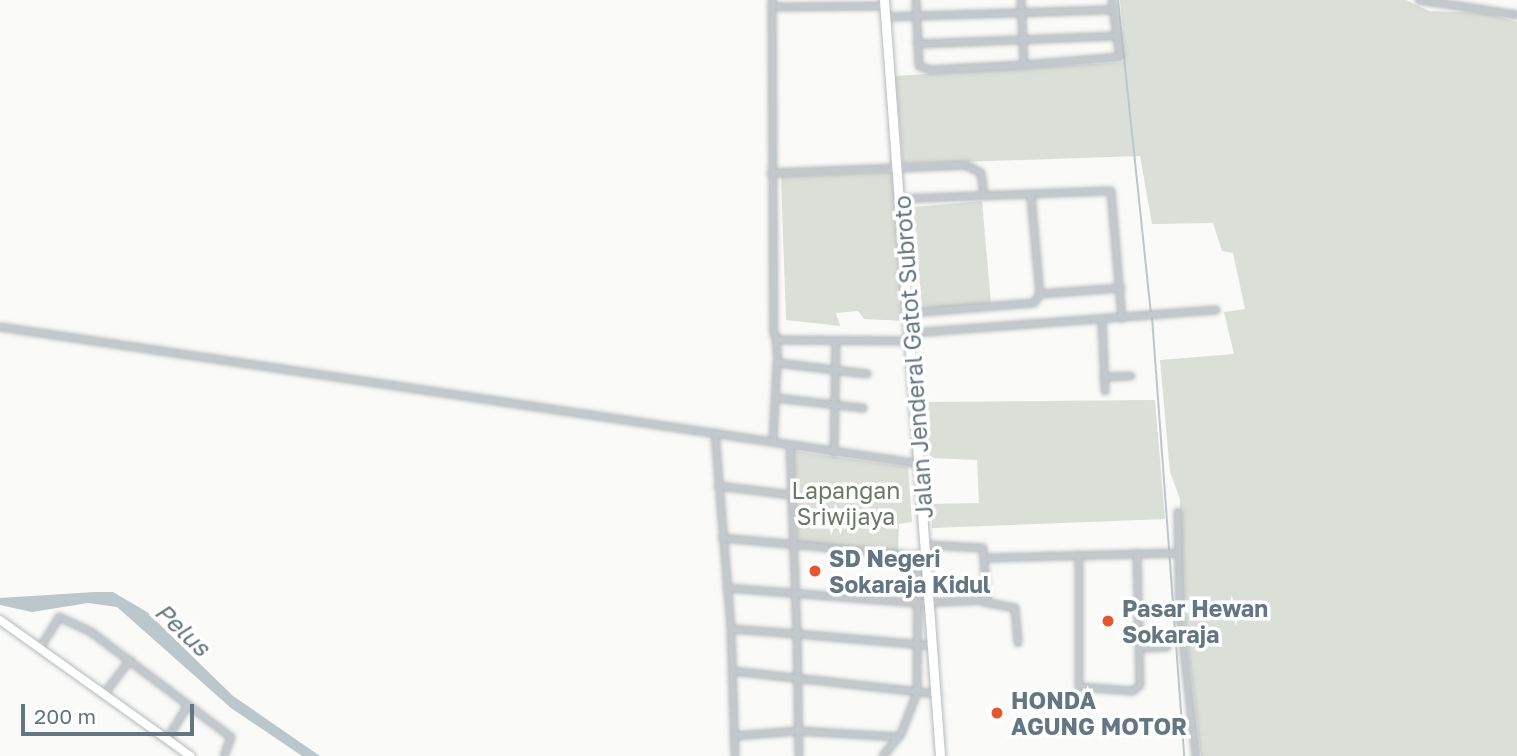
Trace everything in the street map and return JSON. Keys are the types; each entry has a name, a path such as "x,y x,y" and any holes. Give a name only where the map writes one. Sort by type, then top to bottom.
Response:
{"highway":[{"name":"Jalan Jenderal Gatot Subroto","path":"884,3 928,545 940,756"}],"main road":[{"path":"0,620 191,756"}],"street":[{"path":"916,0 917,44 924,69 1118,58 1118,36 1112,0"},
{"path":"1020,0 1024,65"},
{"path":"1419,0 1517,15"},
{"path":"774,442 777,362 771,173 772,3 884,3"},
{"path":"885,17 1114,9"},
{"path":"917,44 1118,36"},
{"path":"771,173 974,167 984,194"},
{"path":"901,199 1111,191 1122,319"},
{"path":"910,313 1034,303 1040,294 1031,196"},
{"path":"1040,294 1121,288"},
{"path":"776,339 836,343 1216,310"},
{"path":"1102,321 1105,391"},
{"path":"0,327 922,465"},
{"path":"834,453 836,343"},
{"path":"777,362 867,373"},
{"path":"1104,377 1131,376"},
{"path":"776,398 863,408"},
{"path":"715,433 731,629 735,756"},
{"path":"790,445 799,756"},
{"path":"718,486 792,495"},
{"path":"1178,512 1175,553 1196,756"},
{"path":"722,538 928,556"},
{"path":"928,545 981,546 988,558 984,602"},
{"path":"1079,555 1079,687 1139,689 1137,552"},
{"path":"988,558 1175,553"},
{"path":"883,756 899,737 917,694 918,555"},
{"path":"727,588 919,603 984,602 1015,608 1018,643"},
{"path":"40,648 63,616 130,660 231,737 225,756"},
{"path":"731,629 919,647 935,646"},
{"path":"1139,649 1167,647"},
{"path":"104,694 130,660"},
{"path":"732,671 917,694 938,694"},
{"path":"167,739 188,706"},
{"path":"734,736 798,731 899,737"}],"green space":[{"path":"1120,0 1406,0 1429,11 1486,13 1517,22 1517,756 1201,756 1181,588 1180,499 1170,472 1160,360 1234,354 1224,312 1245,309 1233,253 1222,251 1213,223 1152,224 1140,156 903,164 895,76 1125,62"},
{"path":"892,172 906,321 864,319 858,311 836,313 840,326 786,320 781,176"},
{"path":"982,201 991,305 922,311 913,207"},
{"path":"1155,400 1165,519 932,528 931,504 979,503 977,460 930,458 924,402"},
{"name":"Lapangan Sriwijaya","path":"793,451 908,467 912,522 899,524 898,554 798,544"}],"shaded area":[{"path":"113,592 147,612 233,696 320,756 302,756 231,708 117,607 88,603 32,612 0,605 0,598"}],"waterway":[{"path":"1118,0 1151,312"},
{"path":"1152,317 1184,756"}],"place":[{"name":"SD Negeri Sokaraja Kidul","path":"815,571"},
{"name":"Pasar Hewan Sokaraja","path":"1108,621"},
{"name":"HONDA AGUNG MOTOR","path":"997,713"}],"water label":[{"name":"Pelus","path":"183,629"}]}
